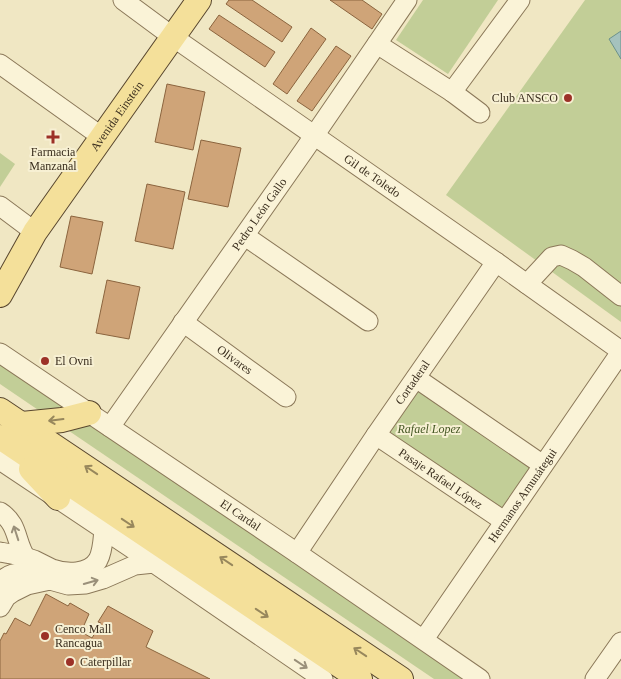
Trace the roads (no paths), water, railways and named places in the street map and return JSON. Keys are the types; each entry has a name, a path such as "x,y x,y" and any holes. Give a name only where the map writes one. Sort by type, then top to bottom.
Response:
{"main road":[{"name":"Avenida Einstein","path":"0,295 35,232 199,0"},
{"name":"Avenida Einstein","path":"0,270 35,232"},
{"path":"0,410 401,679"},
{"path":"22,424 62,420 89,413"},
{"path":"0,437 58,498"},
{"path":"0,437 360,679"}],"street":[{"name":"Gil de Toledo","path":"124,0 173,37 621,351"},
{"name":"Pedro León Gallo","path":"110,427 245,236 407,0"},
{"path":"452,92 520,0"},
{"path":"377,44 452,92 480,113"},
{"path":"0,64 102,137"},
{"path":"0,206 35,232"},
{"path":"245,236 368,321"},
{"path":"527,284 552,257 561,255 584,267 621,296"},
{"name":"Cortaderal","path":"297,553 496,262"},
{"name":"Olivares","path":"183,322 286,397"},
{"name":"Hermanos Amunátegui","path":"424,639 621,351"},
{"name":"El Cardal","path":"0,353 424,639 480,679"},
{"path":"416,378 542,465"},
{"name":"Pasaje Rafael López","path":"376,435 504,521"},
{"path":"0,460 323,679"},
{"path":"0,512 8,517 14,526 19,547 26,558"},
{"path":"0,552 26,558 60,571 82,571 93,566 98,559 104,529"},
{"path":"0,563 12,559 26,558"},
{"path":"0,582 8,576 19,572 68,585 86,584 129,568 154,563"},
{"path":"0,606 6,597 20,588 50,580"},
{"path":"595,679 621,642"}],"water":[{"path":"621,31 621,59 609,39"}],"place":[{"name":"Club ANSCO","path":"568,98"},
{"name":"Farmacia Manzanal","path":"53,137"},
{"name":"El Ovni","path":"45,361"},
{"name":"Cenco Mall Rancagua","path":"45,636"},
{"name":"Caterpillar","path":"70,662"}],"park label":[{"name":"Rafael Lopez","path":"429,429"}]}
